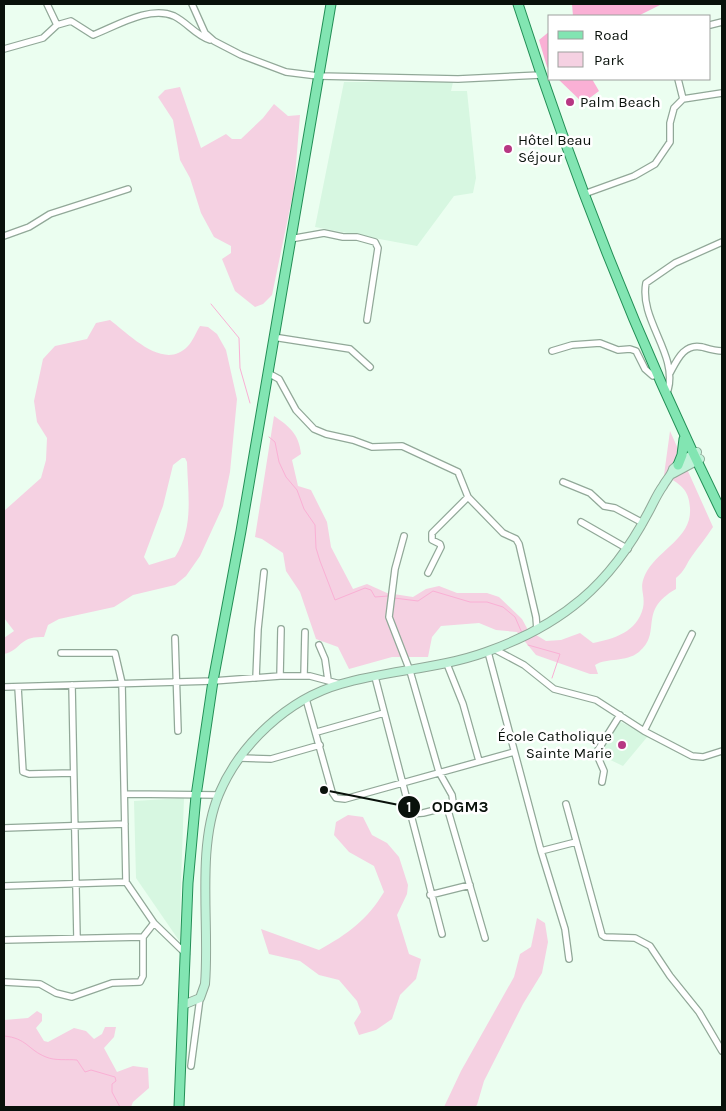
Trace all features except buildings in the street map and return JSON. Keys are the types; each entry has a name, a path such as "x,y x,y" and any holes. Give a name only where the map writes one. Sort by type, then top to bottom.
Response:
{"main road":[{"path":"179,1107 188,883 196,796 213,682 230,594 331,4"},
{"path":"518,4 584,194 659,374 722,513"},
{"path":"666,387 684,436 722,503"},
{"path":"678,465 682,455 684,436"}],"street":[{"path":"47,4 57,25"},
{"path":"192,4 205,33 214,41 241,56 273,68 318,76 458,79 541,74"},
{"path":"4,49 43,38 57,25 71,21 93,35 157,11 175,17 200,37 214,41"},
{"path":"678,80 683,99"},
{"path":"584,194 634,176 655,164 670,142 670,123 674,108 683,99 722,94"},
{"path":"4,236 29,227 50,214 128,189"},
{"path":"290,239 324,233 343,237 357,237 375,242 378,248 367,320"},
{"path":"670,373 658,336 646,308 646,283 675,263 722,242"},
{"path":"273,337 350,349 370,367"},
{"path":"552,351 572,345 600,343 618,350 630,349 639,354 649,373 653,376 659,374"},
{"path":"666,387 670,373 683,351 689,347 696,346 722,351"},
{"path":"268,373 280,379 296,410 314,429 372,447 392,445 409,449 432,462 458,472 468,497 502,533 516,539 519,544 537,630"},
{"path":"192,1066 200,998 206,974 207,848 219,795 240,758 266,727 306,699 340,684 447,664 491,651 537,630 589,594 610,574 628,549 663,485 678,465 697,456"},
{"path":"672,474 697,456"},
{"path":"563,482 590,493 604,506 615,508 643,523"},
{"path":"428,573 441,547 440,544 432,540 432,533 468,497"},
{"path":"581,522 628,549"},
{"path":"404,536 395,569 389,617 410,670 439,772 453,799 447,807 423,814 410,814"},
{"path":"256,678 264,572"},
{"path":"280,676 281,629"},
{"path":"304,676 305,632"},
{"path":"644,731 692,634"},
{"path":"174,638 178,731"},
{"path":"319,644 328,680"},
{"path":"491,651 524,665 554,689 596,700 644,731 692,756 703,757 722,751"},
{"path":"491,651 514,752 565,929 569,959"},
{"path":"61,653 115,653 122,682 126,794 126,882 154,923 171,942 186,954"},
{"path":"447,664 463,704 479,761"},
{"path":"4,687 122,682 213,682 280,676 304,676 340,684"},
{"path":"375,677 430,895 442,934"},
{"path":"72,685 78,938"},
{"path":"18,687 23,772 29,774 73,773"},
{"path":"306,699 317,732 332,792 336,798 345,798 514,752"},
{"path":"317,732 384,713"},
{"path":"602,782 604,770 597,755 598,750 620,715"},
{"path":"240,758 271,759 320,745"},
{"path":"126,794 219,795"},
{"path":"566,804 602,935 605,937 636,938 650,946 670,976 700,1012 722,1051"},
{"path":"447,807 485,938"},
{"path":"4,828 125,824"},
{"path":"541,851 576,842"},
{"path":"4,886 126,882"},
{"path":"430,895 470,885"},
{"path":"4,982 40,984 56,993 72,997 112,983 140,982 143,976 143,936 154,923"},
{"path":"4,940 143,936"},
{"path":"183,1005 200,998"}],"shaded area":[{"path":"572,4 662,4 640,15 573,15"},
{"path":"548,33 548,68 547,67 539,40"},
{"path":"559,80 593,80 599,91 583,103"},
{"path":"344,82 453,82 451,91 467,91 476,178 473,193 454,196 417,246 315,227"},
{"name":"École Catholique Sainte Marie","path":"619,721 648,736 623,766 598,754"},
{"path":"184,798 180,942 136,878 134,801"}],"green space":[{"path":"180,87 201,148 226,134 232,139 241,139 263,118 274,104 288,116 300,115 294,189 272,295 263,304 255,307 235,291 222,259 231,253 231,246 214,237 201,213 190,178 180,160 173,120 158,97 165,90"},
{"path":"110,320 147,348 168,355 179,353 188,346 200,326 208,327 217,334 226,350 237,399 230,472 223,506 200,556 186,576 175,585 133,595 114,607 59,619 48,625 44,637 29,639 14,650 4,654 4,638 14,631 4,618 4,511 41,478 46,460 47,438 37,422 34,401 43,359 55,346 87,339 96,323","holes":["182,458 185,458 187,462 189,499 185,535 175,557 149,565 144,557 163,506 173,465"]},
{"path":"274,416 289,427 296,436 301,454 292,460 298,486 311,490 327,522 331,547 353,589 367,584 387,593 413,597 426,589 439,586 457,593 487,593 499,597 522,619 528,630 546,641 561,640 580,633 593,643 624,633 636,623 643,608 642,586 647,571 681,535 689,518 690,508 686,492 679,484 664,475 670,431 713,527 676,578 676,589 664,597 657,605 653,613 646,644 639,652 628,658 605,661 595,665 598,674 590,674 536,655 517,632 496,630 479,623 441,626 432,637 428,657 392,657 349,669 338,647 316,639 300,592 286,571 283,553 262,539 255,537"},
{"path":"348,815 363,817 372,835 387,843 399,857 408,885 407,894 397,915 409,954 421,959 416,979 400,995 392,1019 376,1030 359,1035 354,1023 361,1012 357,1001 339,980 319,975 300,961 269,954 261,929 319,950 356,926 378,902 384,892 374,866 349,852 334,835 336,822"},
{"path":"537,918 545,923 548,942 542,973 523,1004 484,1081 477,1105 475,1107 444,1107 461,1071 514,977 520,954 531,947"},
{"path":"37,1011 42,1014 42,1021 36,1028 44,1041 48,1042 74,1028 86,1031 94,1039 102,1034 105,1027 116,1027 114,1037 104,1048 117,1072 133,1066 148,1068 149,1088 133,1102 131,1107 4,1107 4,1020 28,1018"}],"waterway":[{"path":"211,304 239,338 240,368 250,403"},
{"path":"269,437 275,442 279,462 286,477 297,490 304,509 315,525 316,548 335,600 365,588 371,590 375,597 388,596"},
{"path":"394,598 418,601 433,591 470,602 487,602 503,607 515,617 522,633"},
{"path":"528,645 560,654 552,678"},
{"path":"4,1036 18,1039 40,1054 50,1058 77,1060 85,1072 91,1070 115,1077 116,1081 112,1084 112,1092 120,1107"}],"place":[{"name":"Palm Beach","path":"570,102"},
{"name":"Hôtel Beau Séjour","path":"508,149"},
{"name":"École Catholique Sainte Marie","path":"622,745"},
{"name":"ODGM3","path":"324,790"}]}
